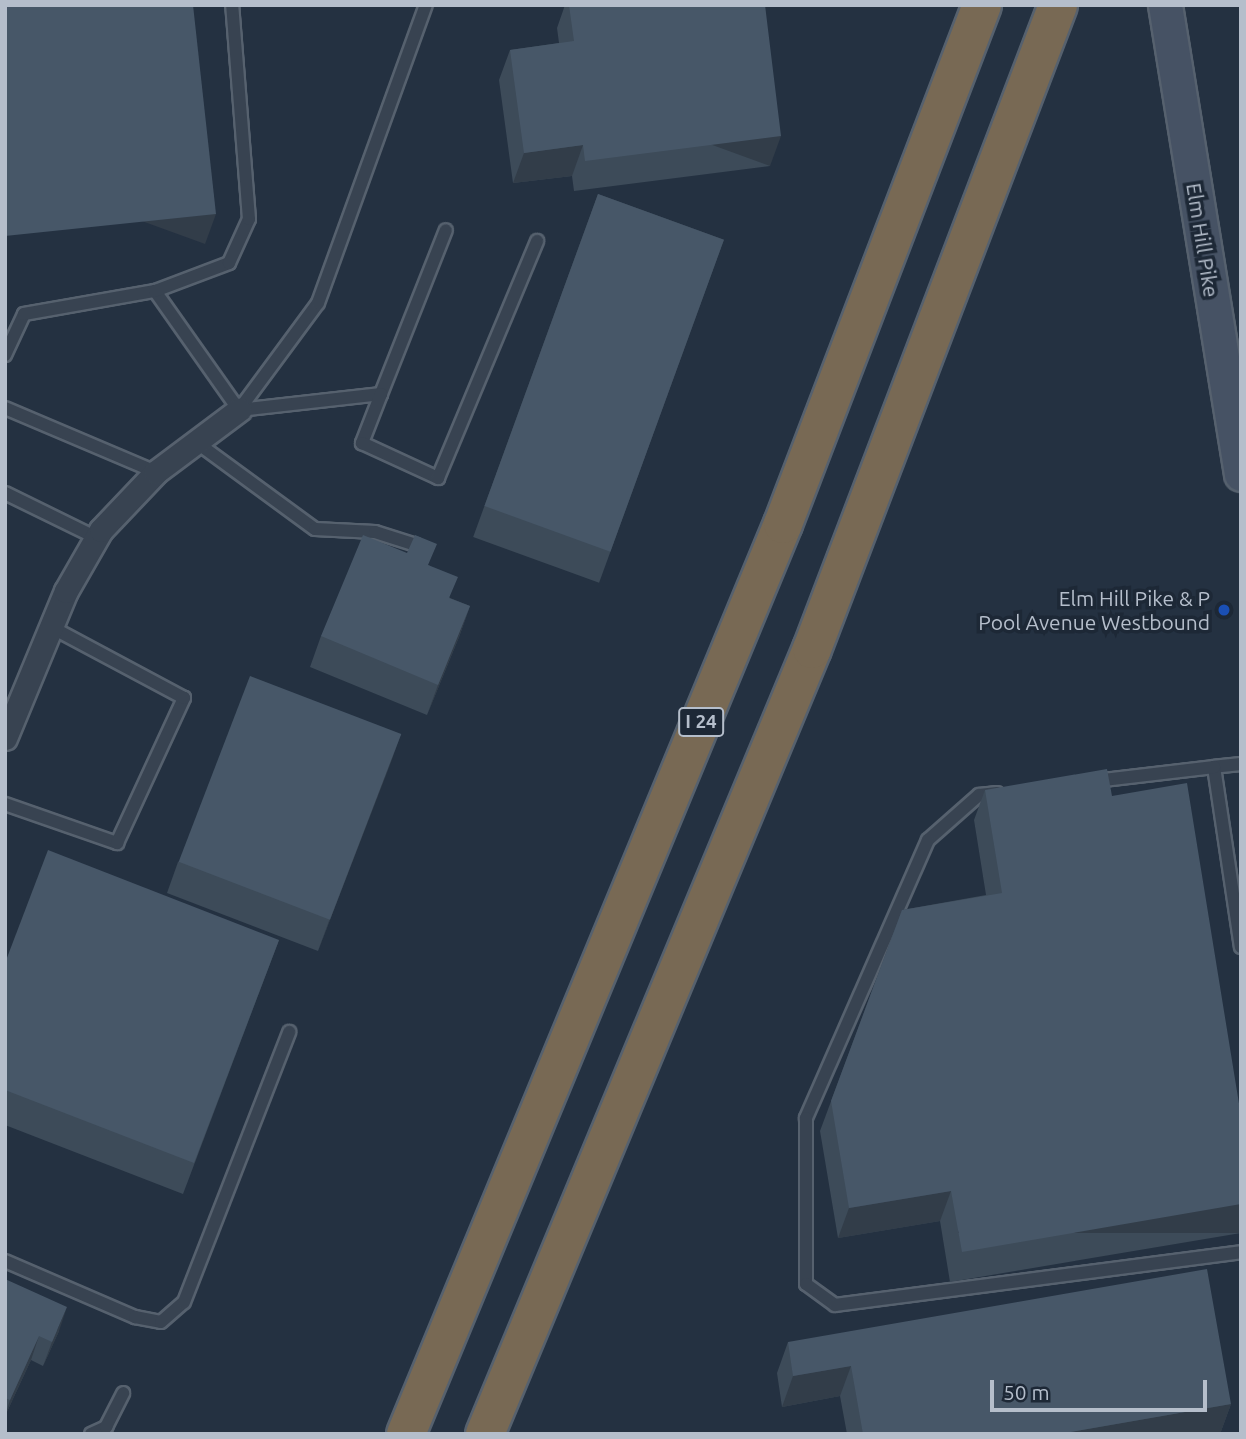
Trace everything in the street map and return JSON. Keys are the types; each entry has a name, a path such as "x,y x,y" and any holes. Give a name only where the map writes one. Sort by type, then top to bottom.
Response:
{"highway":[{"name":"I 24","path":"406,1434 783,524 982,5"},
{"path":"485,1434 812,649 1058,5"}],"main road":[{"name":"Elm Hill Pike","path":"1166,10 1241,474"}],"street":[{"path":"5,738 51,627 97,538 156,472 239,410"}],"lane":[{"path":"5,355 24,314 155,291 229,262 249,219 232,5"},
{"path":"239,410 318,303 426,5"},
{"path":"446,230 362,443 438,478 537,240"},
{"path":"155,291 239,410"},
{"path":"239,410 381,394"},
{"path":"5,408 156,472"},
{"path":"196,442 315,529 375,533 416,545"},
{"path":"5,493 97,538"},
{"path":"5,804 117,844 184,698 51,627"},
{"path":"1074,784 1241,764"},
{"path":"1214,767 1241,947"},
{"path":"1020,790 979,795 928,839 806,1118 806,1284 835,1305 1241,1252"},
{"path":"5,1261 135,1317 161,1322 184,1302 289,1032"},
{"path":"91,1434 106,1427 122,1393"}],"building":[{"path":"5,5 193,5 216,214 5,236"},
{"path":"569,5 765,5 781,136 585,161 583,145 524,153 510,50 574,41"},
{"path":"598,194 724,240 610,552 484,506"},
{"path":"363,535 407,553 415,535 437,544 428,565 458,577 449,598 470,606 438,685 321,636"},
{"path":"250,676 401,734 330,920 179,862"},
{"path":"1107,769 1112,796 1187,783 1241,1116 1241,1204 962,1252 951,1191 849,1208 831,1101 902,910 1002,893 985,790"},
{"path":"48,850 279,940 194,1163 5,1090 5,963"},
{"path":"1207,1269 1231,1404 1059,1434 863,1434 851,1366 793,1376 788,1342"},
{"path":"5,1279 67,1307 52,1342 39,1336 10,1400 5,1398"}],"place":[{"name":"Elm Hill Pike & P Pool Avenue Westbound","path":"1224,610"}]}
